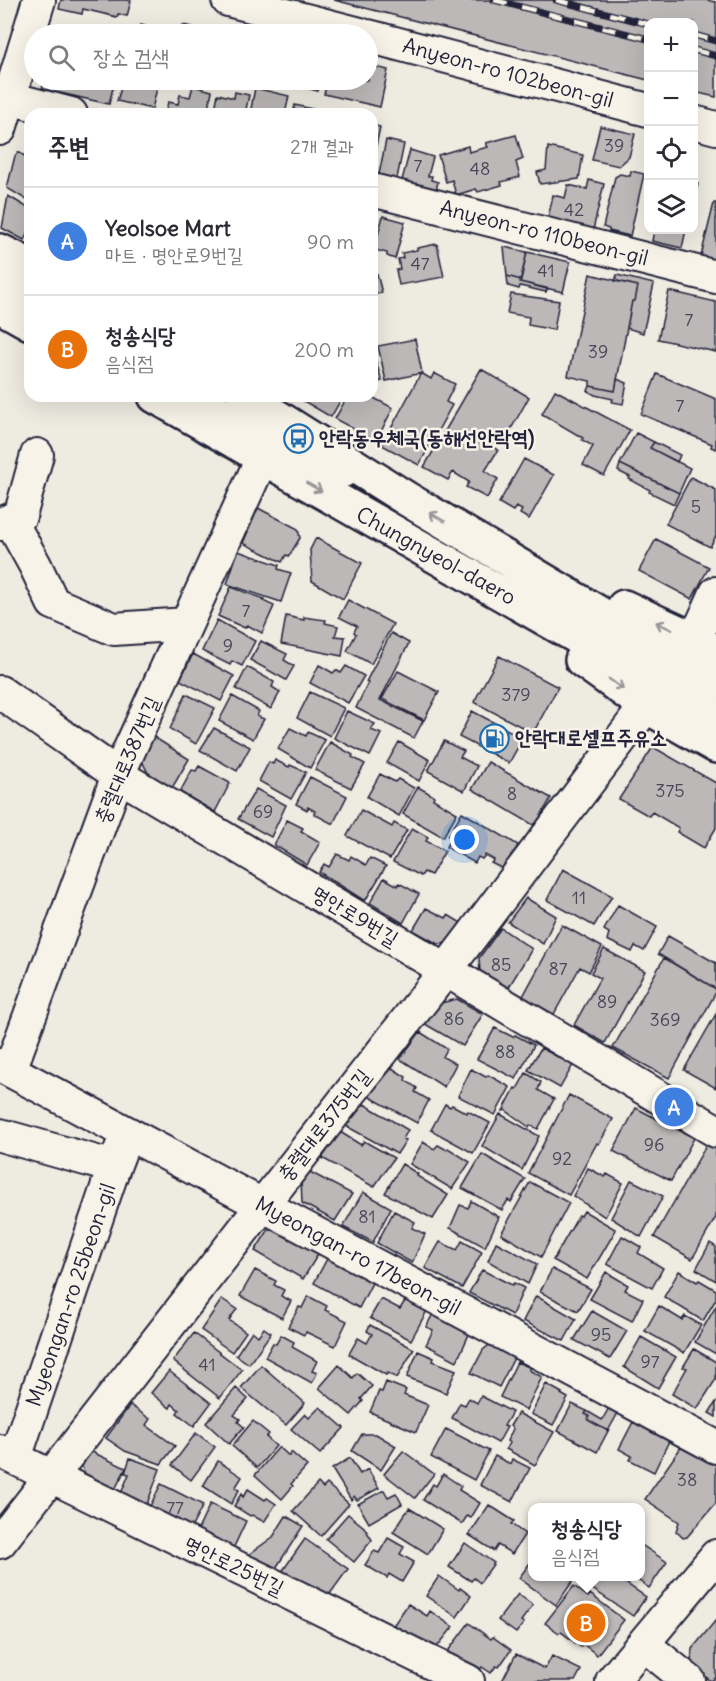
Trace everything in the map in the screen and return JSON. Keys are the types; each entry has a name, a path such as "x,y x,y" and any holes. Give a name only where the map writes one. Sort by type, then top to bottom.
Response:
{"main road":[{"path":"0,250 24,263"},
{"path":"0,306 24,320"},
{"name":"Chungnyeol-daero","path":"165,402 716,716"},
{"path":"253,402 407,500 468,534 705,646"},
{"name":"Chungnyeol-daero","path":"468,534 716,683"},
{"path":"450,563 646,706 716,746"}],"street":[{"path":"32,24 39,0"},
{"path":"228,0 321,24"},
{"name":"Anyeon-ro 102beon-gil","path":"378,39 644,109"},
{"path":"0,129 24,49"},
{"path":"9,98 48,108"},
{"path":"698,123 716,128"},
{"name":"Anyeon-ro 110beon-gil","path":"378,192 716,277"},
{"path":"0,282 24,296"},
{"path":"202,402 248,428 407,500"},
{"path":"37,455 20,516 5,522 35,565 53,603 114,629 186,624"},
{"name":"충렬대로387번길","path":"5,1067 118,775 262,458"},
{"path":"705,646 703,622 716,593"},
{"name":"명안로9번길","path":"2,699 118,775 716,1131"},
{"name":"충렬대로375번길","path":"0,1542 446,970 646,706"},
{"name":"Myeongan-ro 17beon-gil","path":"5,1067 716,1447"},
{"name":"Myeongan-ro 25beon-gil","path":"8,1454 127,1133"},
{"path":"2,1142 114,1167"},
{"name":"명안로25번길","path":"8,1454 468,1681"},
{"path":"612,1681 716,1556"},
{"path":"643,1644 689,1681"}],"building":[{"path":"61,0 131,1 127,16 118,14 117,17 83,9 82,14 59,9"},
{"path":"334,0 706,0 716,2 716,97 698,93 698,18 644,18 644,79"},
{"path":"378,68 388,70 380,107 324,94 325,90 378,90"},
{"path":"46,90 112,90 109,104"},
{"path":"120,90 157,90 152,108 117,101"},
{"path":"192,90 212,91 208,108 166,108 168,102 178,104 180,95 190,97"},
{"path":"255,90 289,96 286,108 251,108"},
{"path":"235,92 249,95 246,108 215,108 218,94 234,98"},
{"path":"600,126 635,134 629,157 619,166 592,160"},
{"path":"516,135 523,159 516,162 520,177 478,192 476,189 456,195 452,180 446,182 438,155 468,146 469,152 488,147 486,143"},
{"path":"386,140 404,144 395,188 378,184"},
{"path":"548,147 583,155 579,179 540,184 537,172 546,170"},
{"path":"410,150 433,157 428,176 432,176 431,180 438,182 434,197 400,188"},
{"path":"18,152 24,156 24,198 7,188"},
{"path":"631,171 644,174 630,236 609,231 603,227 615,177 620,174 630,176"},
{"path":"589,180 604,184 592,234 547,223 553,195 565,198 568,185 587,189"},
{"path":"8,196 24,205 24,240 2,228"},
{"path":"714,203 716,203 716,264 700,260"},
{"path":"383,216 405,222 395,259 387,256 387,253 378,251 378,235"},
{"path":"653,234 685,234 682,248 652,241"},
{"path":"437,244 444,277 399,285 396,270 400,269 398,259 403,258 402,253"},
{"path":"504,247 527,252 521,280 507,276"},
{"path":"527,252 570,262 563,292 520,282"},
{"path":"590,274 638,286 635,301 632,301 615,391 590,386 590,381 568,376"},
{"path":"617,275 654,284 643,333 627,328 632,301 635,301 638,286 615,281"},
{"path":"507,276 547,289 546,292 520,286 519,289 508,286"},
{"path":"378,278 382,293 378,294"},
{"path":"669,291 716,302 716,352 658,339"},
{"path":"511,294 559,301 554,330 528,325 529,317 507,313"},
{"path":"415,339 422,373 386,381 378,346"},
{"path":"378,368 382,381 378,382"},
{"path":"481,369 529,397 502,445 496,441 492,447 498,450 485,471 498,479 487,498 466,487 469,482 453,472 448,480 424,467"},
{"path":"421,373 431,379 434,373 455,384 446,402 452,405 419,465 382,445"},
{"path":"657,374 716,399 716,449 711,447 712,444 641,414"},
{"path":"617,379 627,383 623,404 612,402 613,399 588,391 590,386 615,391"},
{"path":"555,390 630,430 604,476 583,465 593,446 542,414"},
{"path":"378,400 393,408 376,441 335,419 344,402 378,402"},
{"path":"305,402 340,402 331,417"},
{"path":"636,433 654,442 650,448 690,468 679,493 620,464"},
{"path":"654,442 680,455 677,462 650,448"},
{"path":"524,459 554,475 529,519 520,514 522,510 516,507 513,511 499,503"},
{"path":"620,464 679,493 674,504 649,492 650,490 618,471"},
{"path":"691,477 716,490 716,536 710,547 666,524"},
{"path":"258,508 298,529 300,538 289,556 286,555 282,562 243,543"},
{"path":"316,538 362,563 343,599 312,581 310,550"},
{"path":"656,539 709,567 692,599 639,571"},
{"path":"238,551 279,565 278,569 291,573 281,602 227,584"},
{"path":"231,587 264,599 263,601 274,606 262,633 247,625 245,628 218,616"},
{"path":"348,600 393,624 371,664 347,651 356,634 354,632 357,626 339,617"},
{"path":"286,616 304,620 304,617 326,620 325,623 338,626 335,636 345,637 342,656 281,644"},
{"path":"217,620 255,641 242,666 232,661 230,665 202,651"},
{"path":"391,633 409,643 380,700 423,721 414,738 356,708 368,683 366,682"},
{"path":"261,641 287,654 284,660 294,666 286,680 250,660"},
{"path":"193,654 234,676 221,701 180,680"},
{"path":"499,656 558,687 533,733 474,702"},
{"path":"319,665 333,673 336,670 341,673 346,666 364,676 348,703 310,683"},
{"path":"247,667 274,682 272,687 280,692 271,709 236,689"},
{"path":"398,671 439,692 424,720 382,699"},
{"path":"310,692 344,708 330,736 297,718"},
{"path":"186,694 215,708 196,744 170,729"},
{"path":"232,696 259,711 257,716 264,719 253,739 219,721"},
{"path":"347,711 375,724 371,730 381,734 370,756 334,738"},
{"path":"472,711 523,738 509,763 459,737"},
{"path":"214,728 250,747 237,771 200,750"},
{"path":"290,728 306,736 308,732 325,740 310,768 278,749"},
{"path":"152,736 189,759 172,788 149,775 142,761"},
{"path":"444,741 464,751 460,757 477,766 464,791 428,771"},
{"path":"330,742 365,764 351,788 315,770"},
{"path":"399,742 430,760 419,781 387,763"},
{"path":"653,747 716,783 716,828 704,848 677,832 679,828 652,812 649,816 619,799"},
{"path":"275,760 306,772 291,799 259,781 269,762 273,764"},
{"path":"488,762 551,798 535,826 472,789"},
{"path":"199,766 230,783 215,812 180,792 192,770 196,771"},
{"path":"380,774 395,782 398,779 414,788 399,816 367,797"},
{"path":"310,777 347,796 333,824 314,814 315,811 308,807 307,810 296,804"},
{"path":"418,787 457,813 443,837 403,814"},
{"path":"256,789 286,805 271,837 238,819"},
{"path":"361,810 392,827 394,823 407,830 390,859 347,836"},
{"path":"462,812 518,845 505,870 491,863 494,860 485,855 482,859 478,857 475,863 446,847 452,837 448,836"},
{"path":"287,820 303,828 301,831 320,842 307,865 274,845"},
{"path":"412,828 428,837 426,841 445,851 431,875 424,872 421,876 393,862"},
{"path":"337,854 349,860 351,856 366,865 370,858 386,866 365,901 319,872 324,864 329,867"},
{"path":"563,869 612,896 594,926 547,900"},
{"path":"384,878 419,894 403,923 370,903"},
{"path":"526,898 556,916 543,944 508,922"},
{"path":"618,905 657,927 644,951 635,946 632,952 607,940 609,933 604,930"},
{"path":"426,908 446,918 448,915 463,924 449,943 438,944 413,930"},
{"path":"562,925 602,947 589,972 580,967 554,1014 522,998"},
{"path":"501,928 532,949 507,990 480,972 479,958"},
{"path":"668,936 716,963 716,989 658,954"},
{"path":"604,949 645,971 605,1043 574,1025 600,978 591,973"},
{"path":"664,958 716,989 669,1078 613,1048"},
{"path":"457,999 483,1014 463,1046 425,1024 441,1003"},
{"path":"716,1014 716,1088 684,1070"},
{"path":"495,1028 534,1045 516,1079 477,1059"},
{"path":"420,1032 447,1049 443,1057 456,1064 444,1087 400,1059"},
{"path":"541,1048 573,1065 560,1088 528,1070"},
{"path":"392,1068 417,1088 415,1092 429,1100 417,1123 368,1096"},
{"path":"471,1069 510,1087 495,1115 458,1096"},
{"path":"526,1073 541,1082 538,1090 554,1099 538,1129 530,1125 529,1127 505,1110 503,1111"},
{"path":"569,1095 613,1119 599,1144 597,1143 569,1195 528,1173"},
{"path":"364,1104 408,1130 403,1139 406,1140 397,1154 346,1126"},
{"path":"445,1104 467,1113 468,1111 490,1123 473,1153 431,1130"},
{"path":"636,1108 694,1138 671,1181 613,1151"},
{"path":"500,1114 539,1136 522,1170 482,1146"},
{"path":"340,1132 361,1145 364,1141 394,1158 374,1187 322,1158"},
{"path":"423,1142 434,1149 438,1145 447,1150 448,1148 470,1162 452,1189 410,1164"},
{"path":"707,1144 716,1149 716,1217 692,1259 654,1237"},
{"path":"482,1154 525,1179 511,1202 508,1200 502,1210 462,1188"},
{"path":"402,1164 448,1195 433,1219 385,1193"},
{"path":"588,1168 605,1177 607,1174 623,1183 605,1217 573,1196"},
{"path":"308,1171 352,1194 335,1221 302,1203 301,1180"},
{"path":"631,1180 663,1196 641,1237 611,1218"},
{"path":"530,1182 569,1203 541,1257 501,1234"},
{"path":"363,1192 391,1208 373,1242 343,1227"},
{"path":"471,1201 499,1217 485,1247 450,1228 460,1205 468,1208"},
{"path":"394,1211 415,1222 412,1228 425,1234 412,1263 377,1243"},
{"path":"584,1211 615,1229 587,1279 553,1260 579,1215 581,1216"},
{"path":"282,1228 320,1251 303,1279 255,1251 269,1229"},
{"path":"622,1236 641,1247 638,1253 663,1268 652,1288 607,1264"},
{"path":"462,1241 482,1252 462,1288 425,1268 440,1242 457,1250"},
{"path":"496,1242 537,1264 528,1284 488,1261"},
{"path":"710,1243 716,1247 716,1281 696,1269"},
{"path":"328,1257 373,1281 359,1308 314,1283"},
{"path":"552,1269 591,1289 578,1311 540,1292"},
{"path":"255,1270 276,1281 274,1285 284,1290 281,1296 291,1301 282,1318 240,1296"},
{"path":"482,1270 512,1285 514,1283 524,1288 512,1315 469,1293"},
{"path":"679,1271 716,1290 716,1299 703,1321 664,1297"},
{"path":"606,1272 628,1285 625,1290 643,1299 632,1321 590,1299"},
{"path":"308,1296 327,1306 325,1310 347,1321 335,1346 306,1332 304,1335 288,1327"},
{"path":"408,1296 429,1307 411,1340 370,1318 381,1299 400,1309"},
{"path":"536,1296 576,1319 564,1341 523,1321"},
{"path":"222,1299 237,1309 229,1320 246,1332 232,1352 201,1330"},
{"path":"659,1306 682,1320 685,1316 701,1325 684,1353 645,1331"},
{"path":"716,1306 716,1354 695,1342"},
{"path":"592,1311 627,1331 610,1359 574,1340"},
{"path":"433,1314 470,1332 457,1361 426,1345 433,1330 426,1327"},
{"path":"370,1325 414,1349 397,1378 388,1373 386,1375 349,1354 358,1338 367,1343 372,1334 367,1331"},
{"path":"264,1328 271,1333 249,1364 236,1355 252,1331 258,1336"},
{"path":"194,1333 242,1370 220,1398 173,1361"},
{"path":"281,1335 294,1342 292,1347 317,1361 312,1371 317,1373 312,1383 265,1357"},
{"path":"641,1337 676,1357 658,1388 624,1367"},
{"path":"493,1342 516,1354 499,1387 471,1373 483,1350"},
{"path":"694,1349 716,1362 716,1379 697,1409 672,1394 687,1368 683,1367"},
{"path":"418,1351 434,1358 433,1361 456,1370 446,1393 407,1377"},
{"path":"517,1362 531,1368 529,1370 542,1377 526,1410 500,1397"},
{"path":"261,1365 305,1403 286,1425 241,1388"},
{"path":"339,1365 353,1378 357,1373 372,1386 351,1415 319,1388"},
{"path":"169,1371 211,1403 194,1426 177,1413 179,1410 172,1404 170,1408 151,1393"},
{"path":"386,1382 406,1390 404,1395 428,1405 416,1432 370,1412 379,1391 382,1392"},
{"path":"546,1384 568,1398 553,1425 531,1414"},
{"path":"236,1388 248,1399 234,1415 240,1419 238,1422 244,1427 229,1444 206,1423"},
{"path":"481,1396 512,1412 498,1443 452,1418 460,1403 465,1405 469,1398 477,1403"},
{"path":"716,1402 716,1417 709,1413"},
{"path":"572,1404 587,1411 585,1414 589,1416 588,1420 608,1431 597,1452 558,1431"},
{"path":"130,1405 150,1419 146,1425 175,1446 161,1464 125,1451 106,1438"},
{"path":"610,1406 619,1411 608,1431 588,1420 589,1416 585,1414 587,1411 602,1420"},
{"path":"320,1407 344,1428 320,1454 291,1429 305,1414 309,1418"},
{"path":"518,1413 554,1432 535,1465 506,1449 513,1429 510,1426"},
{"path":"253,1421 269,1434 266,1437 276,1446 257,1468 232,1446"},
{"path":"633,1422 669,1441 654,1472 630,1460 632,1456 619,1449"},
{"path":"446,1429 489,1451 474,1480 431,1457"},
{"path":"196,1433 215,1447 191,1480 172,1465"},
{"path":"362,1434 376,1434 396,1446 381,1470 352,1451"},
{"path":"686,1440 716,1461 716,1503 687,1537 683,1538 676,1531 679,1522 645,1499"},
{"path":"279,1447 289,1456 291,1452 307,1466 291,1484 293,1486 282,1499 255,1475"},
{"path":"90,1451 126,1468 112,1495 90,1484 82,1467"},
{"path":"403,1451 434,1474 415,1498 384,1474"},
{"path":"495,1456 510,1464 512,1459 530,1468 512,1502 480,1485"},
{"path":"130,1458 160,1469 144,1512 120,1502 125,1494 122,1491 129,1474 125,1473"},
{"path":"350,1458 360,1474 368,1469 379,1488 357,1500 354,1496 351,1500 332,1469"},
{"path":"218,1461 242,1477 235,1488 239,1490 231,1504 203,1486"},
{"path":"443,1474 461,1486 459,1490 480,1503 471,1518 467,1516 462,1524 423,1500 433,1484 436,1486"},
{"path":"318,1483 323,1488 327,1484 349,1504 321,1536 293,1511"},
{"path":"161,1484 203,1505 189,1532 147,1512"},
{"path":"248,1489 276,1504 264,1522 234,1506 241,1494 243,1497"},
{"path":"384,1490 388,1497 396,1493 402,1504 369,1523 358,1504"},
{"path":"210,1504 246,1521 232,1551 196,1534"},
{"path":"489,1505 514,1521 511,1524 525,1534 512,1554 498,1545 494,1551 469,1535"},
{"path":"409,1508 443,1529 428,1554 393,1532"},
{"path":"348,1514 364,1527 372,1540 354,1562 326,1539"},
{"path":"286,1516 303,1526 274,1571 246,1559 248,1555 273,1537"},
{"path":"388,1538 404,1547 400,1554 414,1562 402,1582 389,1574 387,1578 365,1565 374,1551 379,1553"},
{"path":"305,1539 348,1569 327,1598 281,1573"},
{"path":"465,1543 494,1563 480,1583 474,1578 471,1581 449,1567"},
{"path":"645,1547 667,1562 649,1588 639,1581 645,1581"},
{"path":"528,1566 528,1581 573,1581 556,1605 519,1578"},
{"path":"439,1576 471,1596 457,1617 426,1596"},
{"path":"622,1581 646,1597 633,1616 582,1582"},
{"path":"574,1586 588,1597 590,1594 624,1620 597,1655 583,1644 581,1647 545,1623"},
{"path":"518,1594 533,1605 521,1621 524,1623 516,1633 498,1620"},
{"path":"408,1604 427,1616 430,1611 453,1627 433,1652 390,1630"},
{"path":"716,1620 716,1678 711,1681 691,1665 692,1649"},
{"path":"469,1623 511,1650 499,1667 496,1666 491,1673 482,1667 477,1673 445,1655"},
{"path":"516,1654 545,1669 552,1656 581,1670 575,1681 502,1681"}],"railway":[{"path":"494,0 644,38"},
{"path":"556,0 644,23"},
{"path":"698,36 716,41"},
{"path":"698,51 716,56"}],"place":[{"name":"안락동우체국(동해선안락역)","path":"298,438"},
{"name":"안락대로셀프주유소","path":"494,738"},
{"name":"Yeolsoe Mart","path":"674,1107"},
{"name":"청송식당","path":"586,1623"}]}
